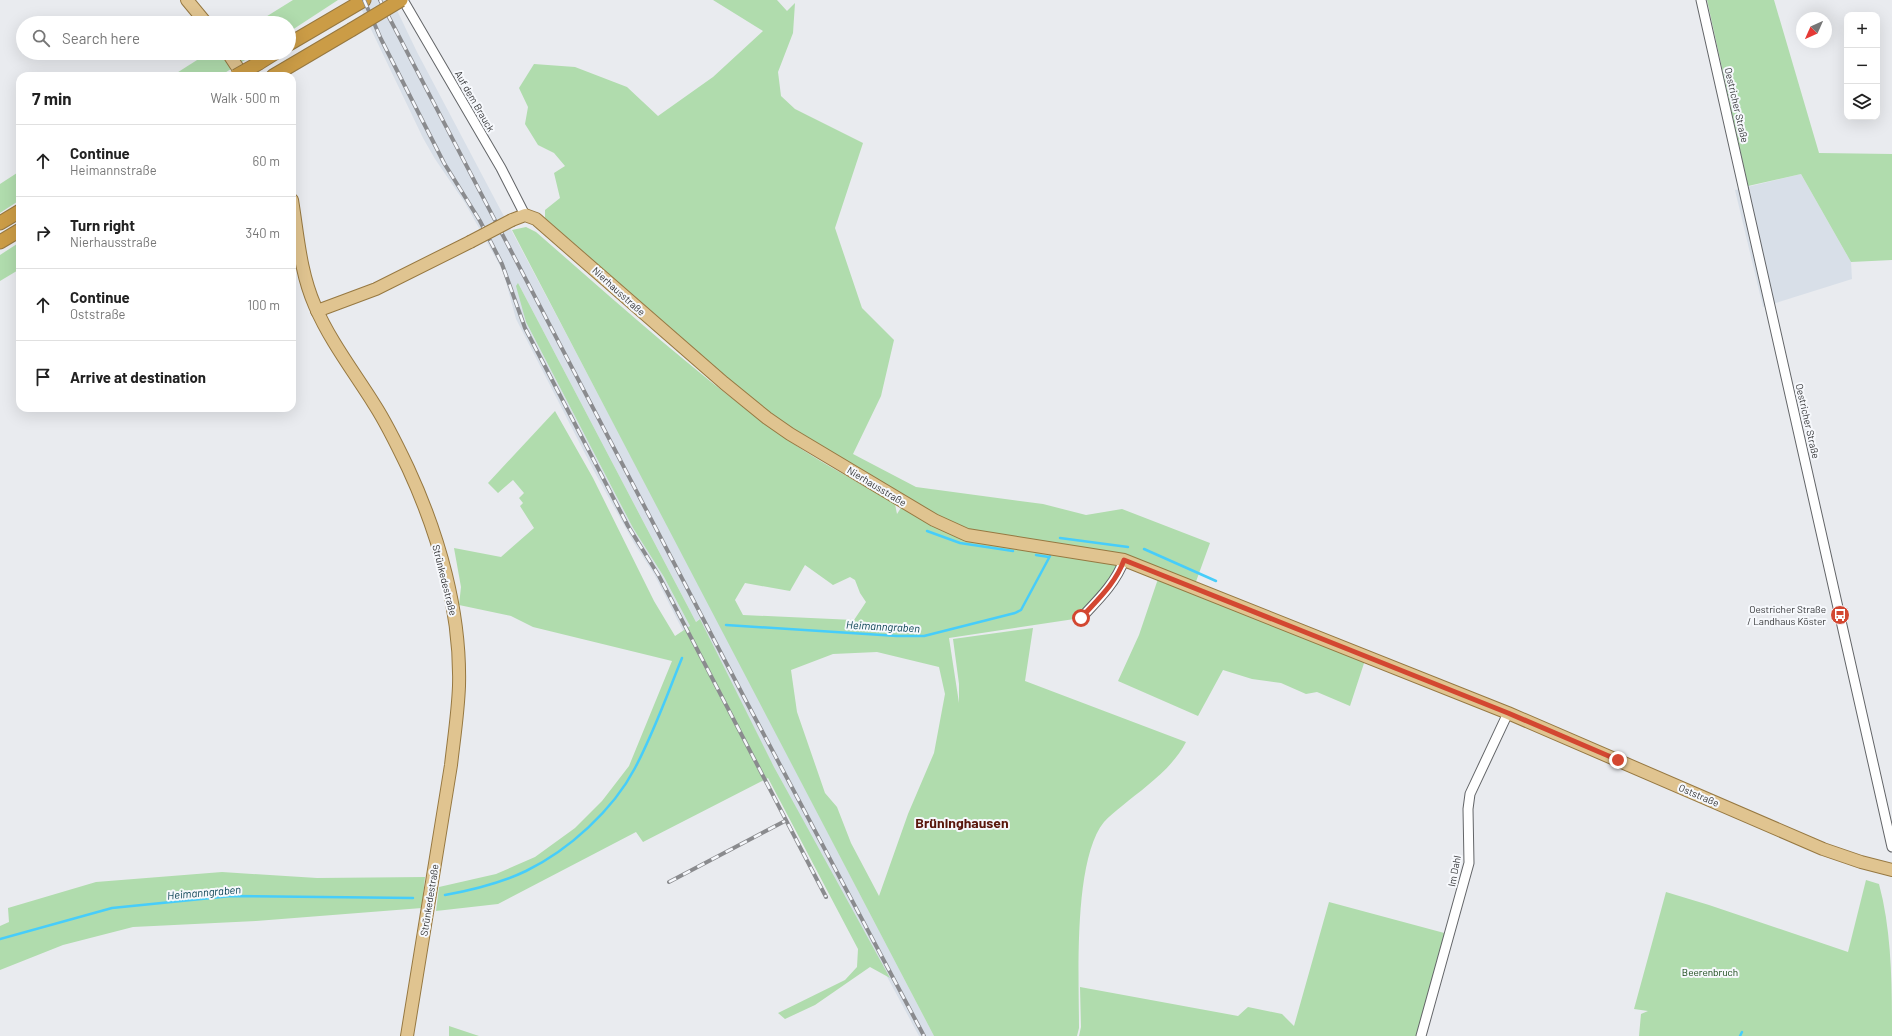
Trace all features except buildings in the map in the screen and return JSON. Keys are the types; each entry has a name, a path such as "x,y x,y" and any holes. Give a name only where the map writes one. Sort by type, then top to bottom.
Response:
{"highway":[{"path":"296,40 364,0"},
{"path":"280,72 402,0"},
{"path":"243,72 264,60"},
{"path":"0,223 16,213"},
{"path":"0,242 16,232"}],"main road":[{"path":"187,0 200,16"},
{"path":"232,60 240,72"},
{"path":"317,311 376,289 525,214"},
{"name":"Nierhausstraße","path":"525,214 536,219 545,226 701,364 767,418 790,434 934,520 967,535 1124,560 1508,713"},
{"name":"Strünkedestraße","path":"296,226 307,286 317,311 333,341 375,406 408,468 428,517 440,556 454,618 459,685 457,719 407,1036"},
{"name":"Oststraße","path":"1508,713 1823,849 1861,862 1892,870"}],"street":[{"name":"Auf dem Brauck","path":"402,0 501,168 525,214"},
{"name":"Oestricher Straße","path":"1701,0 1892,847"},
{"path":"1081,618 1110,584 1121,568 1124,560"},
{"name":"Im Dahl","path":"1421,1036 1469,863 1468,810 1470,794 1508,713"}],"shaded area":[{"path":"357,0 392,0 417,52 661,513 934,1036 919,1036 774,767 699,619 696,622 518,283 526,322 633,528 664,577 721,684 760,782 654,574 634,543 594,471 516,319 503,271 465,203 435,159 423,138"},
{"path":"1801,174 1851,262 1852,279 1763,307 1735,190"}],"green space":[{"path":"293,0 338,0 296,27 296,16 267,16"},
{"path":"713,0 777,0 787,11 795,3 793,33 778,72 781,96 795,109 863,143 835,228 862,308 894,340 881,396 853,454 916,487 1043,504 1086,515 1122,509 1210,543 1194,587 1245,608 1368,651 1350,706 1317,692 1306,694 1281,683 1252,679 1223,670 1198,716 1118,681 1139,635 1160,573 1124,560 1081,618 949,638 959,703 959,684 953,639 1033,628 1025,681 1186,742 1166,769 1104,822 1094,840 1087,863 1082,891 1079,951 1079,1028 1077,1036 934,1036 512,230 526,227 536,232 725,393 791,442 895,504 897,514 906,500 775,419 545,218 545,210 560,198 554,173 565,166 554,153 538,145 525,124 528,107 519,88 534,64 575,67 627,87 658,116 713,77 763,31","holes":["805,565 833,585 850,577 855,580 860,593 866,602 854,620 743,615 735,600 745,583 790,591","877,652 939,667 945,694 934,753 908,814 879,896 851,843 837,807 825,793 797,712 791,670 833,654"]},
{"path":"1707,0 1774,0 1819,153 1892,154 1892,260 1851,262 1801,174 1748,186"},
{"path":"197,60 245,60 226,72 178,72"},
{"path":"16,174 16,203 0,213 0,184"},
{"path":"16,245 16,271 0,281 0,255"},
{"path":"518,283 696,622 700,619 774,767 890,978 870,967 815,1005 785,1019 778,1013 845,980 857,967 858,949 768,778 643,842 636,832 498,904 436,911 439,887 496,874 535,857 575,828 602,801 629,766 672,661 533,627 511,616 459,605 461,587 454,548 501,557 534,528 520,506 523,503 519,498 524,493 513,480 498,493 488,483 555,411 593,478 654,601 675,636 690,626 664,577 633,528 526,322 516,286"},
{"path":"222,872 317,878 425,877 422,908 256,921 133,927 63,945 0,970 0,926 9,922 8,908 96,882"},
{"name":"Beerenbruch","path":"1866,880 1879,884 1887,921 1891,979 1892,1036 1639,1036 1641,1014 1648,1011 1634,1009 1666,892 1848,952"},
{"path":"1329,902 1448,934 1418,1036 1079,1036 1081,1027 1080,987 1238,1016 1248,1007 1282,1014 1294,1026"},
{"path":"449,1026 479,1036 449,1036"}],"waterway":[{"path":"927,531 960,543 1013,551"},
{"name":"Heimanngraben","path":"1060,538 1128,547"},
{"name":"Heimanngraben","path":"1144,549 1216,581"},
{"path":"1036,555 1049,557"},
{"name":"Heimanngraben","path":"726,625 897,636 924,636 1015,613 1021,610 1050,556"},
{"name":"Heimanngraben","path":"445,895 486,886 526,871 558,852 574,840 602,814 626,784 635,768 654,727 682,658"},
{"name":"Heimanngraben","path":"0,939 112,908 231,896 413,898"},
{"path":"1740,1036 1742,1032"}],"railway":[{"path":"364,0 381,39 444,163 480,221 502,264 525,328 628,526 659,576 826,897"},
{"path":"380,0 745,699 924,1036"},
{"path":"669,882 785,821"}],"place":[{"name":"Oestricher Straße / Landhaus Köster","path":"1840,615"}],"district":[{"name":"Brüninghausen","path":"962,822"}],"route":[{"path":"1081,618 1110,584 1121,568 1124,560 1160,573 1194,588 1508,713 1618,760"}]}
